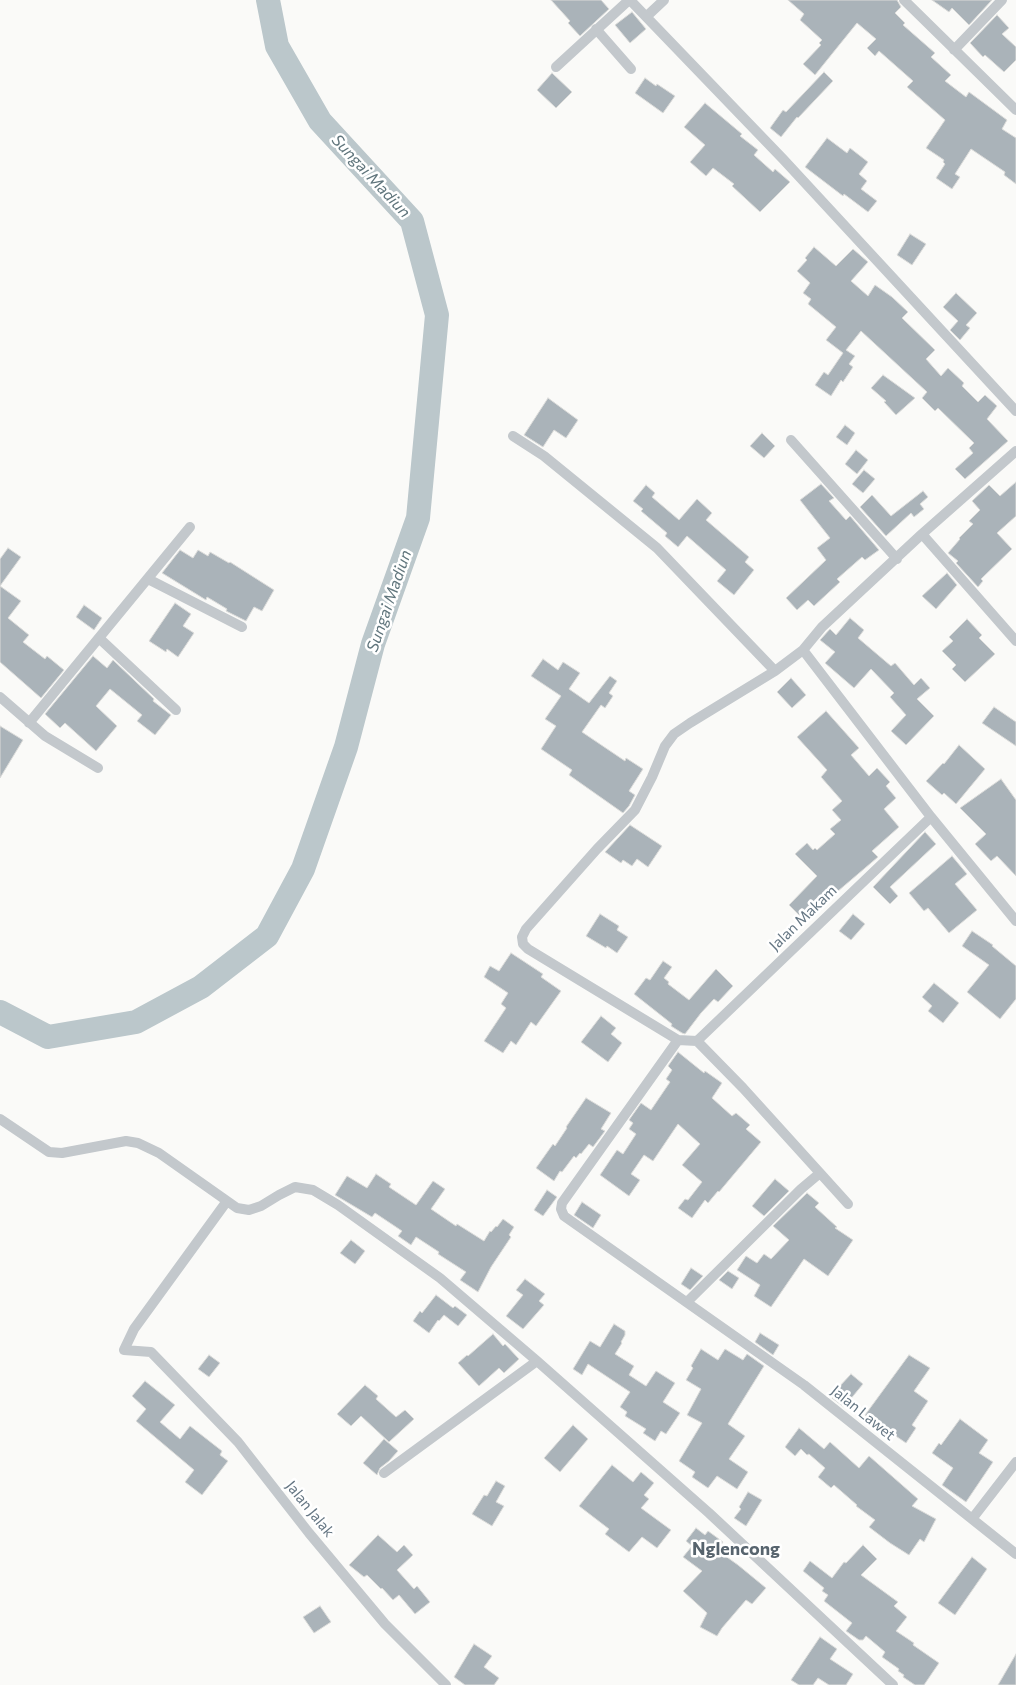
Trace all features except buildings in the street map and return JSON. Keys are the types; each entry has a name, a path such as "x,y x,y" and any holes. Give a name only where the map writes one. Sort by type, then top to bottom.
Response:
{"street":[{"path":"556,67 630,0 783,159 1016,411"},
{"path":"647,16 664,0"},
{"path":"954,50 1002,0"},
{"path":"906,1 1016,110"},
{"path":"596,29 631,68"},
{"path":"514,436 544,456 657,548 775,671"},
{"path":"791,440 897,559"},
{"path":"848,1204 743,1088 697,1041 678,1040 528,949 523,944 522,937 526,928 602,843 635,810 665,746 674,734 690,722 775,671 803,650 822,627 1016,450"},
{"path":"29,723 190,527"},
{"path":"922,534 1016,641"},
{"path":"148,579 242,627"},
{"path":"99,638 176,710"},
{"path":"803,650 930,817 1016,921"},
{"path":"0,697 45,736 98,768"},
{"name":"Jalan Makam","path":"697,1041 930,817"},
{"name":"Jalan Lawet","path":"678,1040 562,1203 561,1209 564,1216 804,1385 1016,1554"},
{"path":"0,1119 49,1152 62,1152 126,1141 138,1143 159,1153 237,1208 249,1210 261,1206 295,1188 313,1190 440,1278 709,1513 893,1685"},
{"path":"687,1302 820,1173"},
{"name":"Jalan Jalak","path":"227,1201 134,1329 124,1350 151,1352 238,1442 309,1533 385,1624 446,1685"},
{"path":"384,1473 537,1361"},
{"path":"972,1519 1016,1462"}],"waterway":[{"name":"Sungai Madiun","path":"0,1012 48,1037 136,1022 201,987 267,936 303,869 346,747 373,644 418,518 437,315 412,221 320,121 277,46 268,0"}],"district":[{"name":"Nglencong","path":"736,1549"}]}
